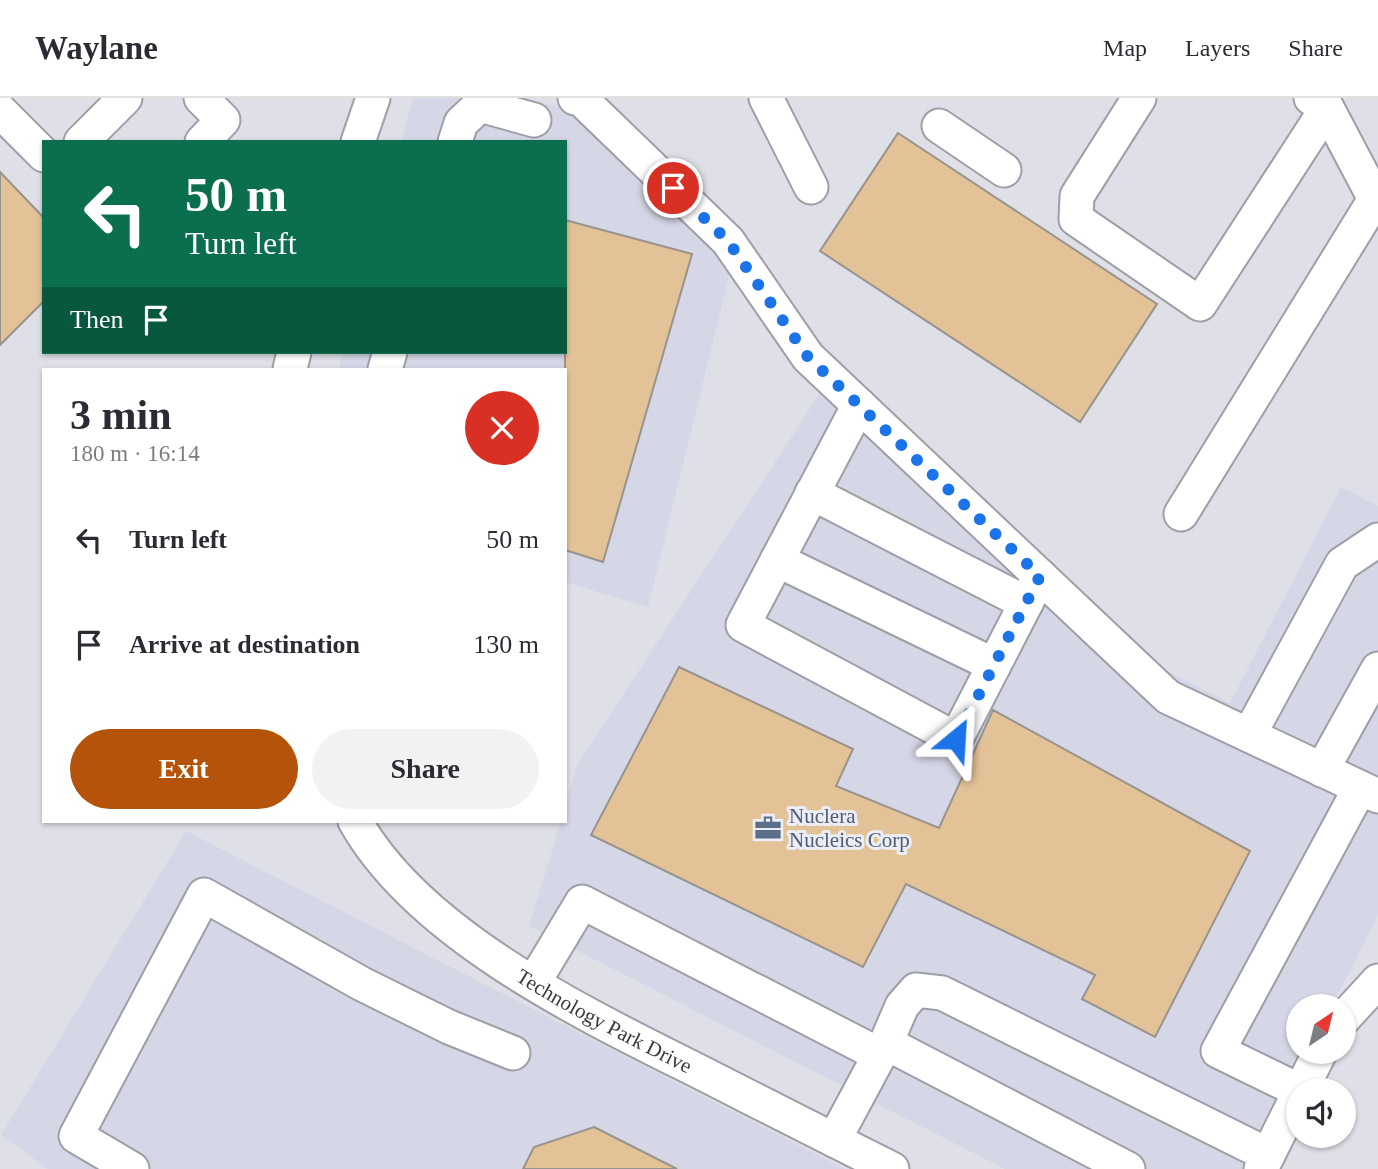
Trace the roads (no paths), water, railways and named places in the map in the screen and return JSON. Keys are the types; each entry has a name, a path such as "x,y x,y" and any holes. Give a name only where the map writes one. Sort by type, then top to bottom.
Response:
{"street":[{"path":"83,140 125,98"},
{"path":"201,98 223,120 204,140"},
{"path":"359,140 373,98"},
{"path":"766,98 811,187"},
{"path":"1139,98 1077,196 1076,219 1200,304 1319,103 1375,199 1181,514"},
{"path":"580,99 728,241 808,357 859,405 1032,589 1168,697 1369,792 1219,1051 1286,1085"},
{"path":"456,140 461,123 480,105 534,120"},
{"path":"0,111 42,153"},
{"path":"939,126 1004,170"},
{"path":"859,405 743,625 956,739 1032,589"},
{"path":"812,493 1032,589"},
{"path":"1249,735 1342,564 1378,540"},
{"path":"777,560 994,665"},
{"path":"1322,770 1378,669"},
{"name":"Technology Park Drive","path":"356,823 390,870 430,909 482,951 593,1019 892,1169"},
{"path":"132,1169 76,1136 204,895 362,984 449,1027 513,1053"},
{"path":"534,982 582,902 1128,1169"},
{"path":"1356,1005 1378,981"},
{"path":"834,1140 883,1049 902,1006 916,990 942,993 1265,1162 1286,1119"}],"place":[{"name":"Nuclera Nucleics Corp","path":"768,828"}]}
